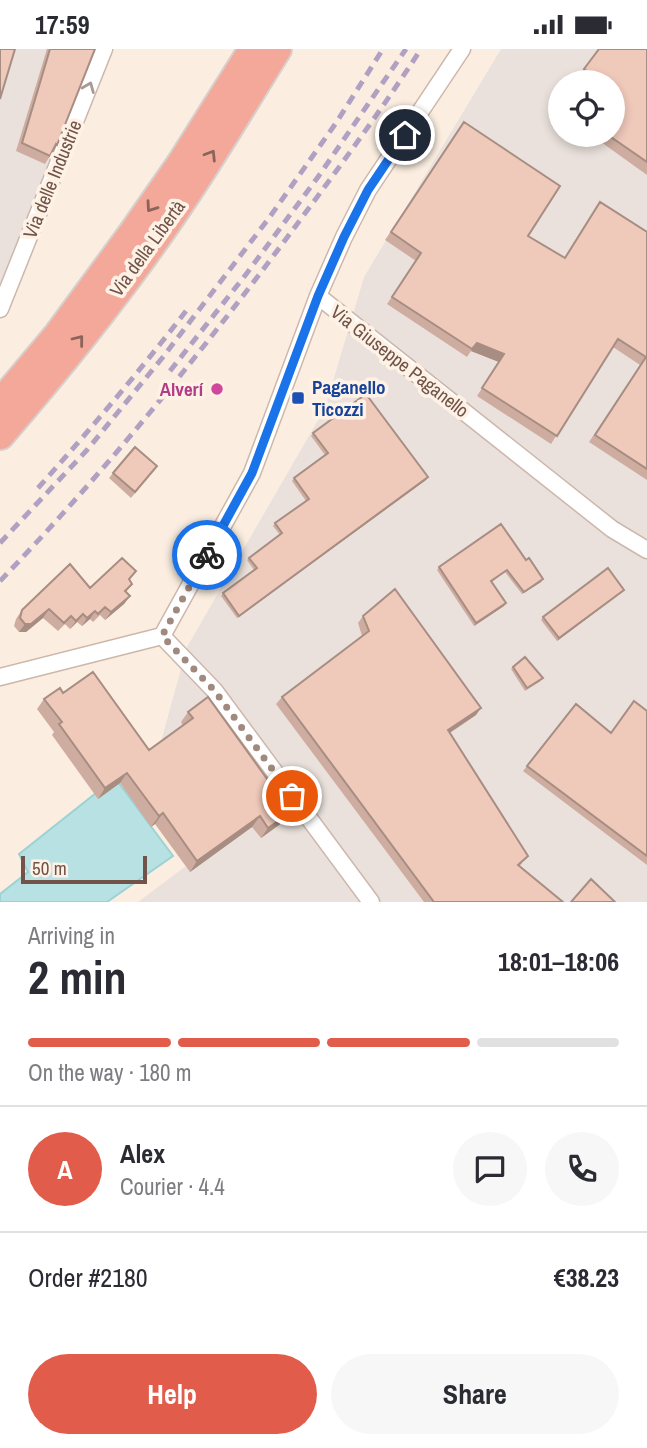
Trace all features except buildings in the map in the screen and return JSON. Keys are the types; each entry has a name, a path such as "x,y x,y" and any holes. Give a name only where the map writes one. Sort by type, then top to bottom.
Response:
{"highway":[{"name":"Via della Libertà","path":"0,435 58,335 181,164 252,51 256,49"},
{"name":"Via della Libertà","path":"0,404 30,384 85,332 180,204 277,49"},
{"path":"0,396 30,384"},
{"path":"0,449 30,384"}],"street":[{"name":"Via delle Industrie","path":"0,309 104,49"},
{"path":"318,296 368,190 462,49"},
{"name":"Via Giuseppe Paganello","path":"162,636 252,473 318,296 612,529 647,550"},
{"path":"0,677 162,636 214,690 371,902"}],"shaded area":[{"path":"0,49 96,49 0,293"},
{"path":"501,49 647,49 647,902 138,902 190,863 146,796 187,647 325,408 364,277"}],"water":[{"path":"115,778 173,856 107,902 0,902 0,894 28,872 19,854"}],"railway":[{"path":"0,543 87,450 163,357 269,218 336,123 383,49"},
{"path":"170,371 318,177 406,49"},
{"path":"0,581 112,457 218,328 338,169 421,49"},
{"path":"38,488 114,401 186,311"}],"way so far":[{"path":"207,555 162,636 214,690 292,796"}],"place":[{"name":"Alverí","path":"217,389"},
{"name":"Paganello Ticozzi","path":"298,398"}],"route":[{"path":"207,555 252,473 318,296 344,237 368,190 405,135"}]}
